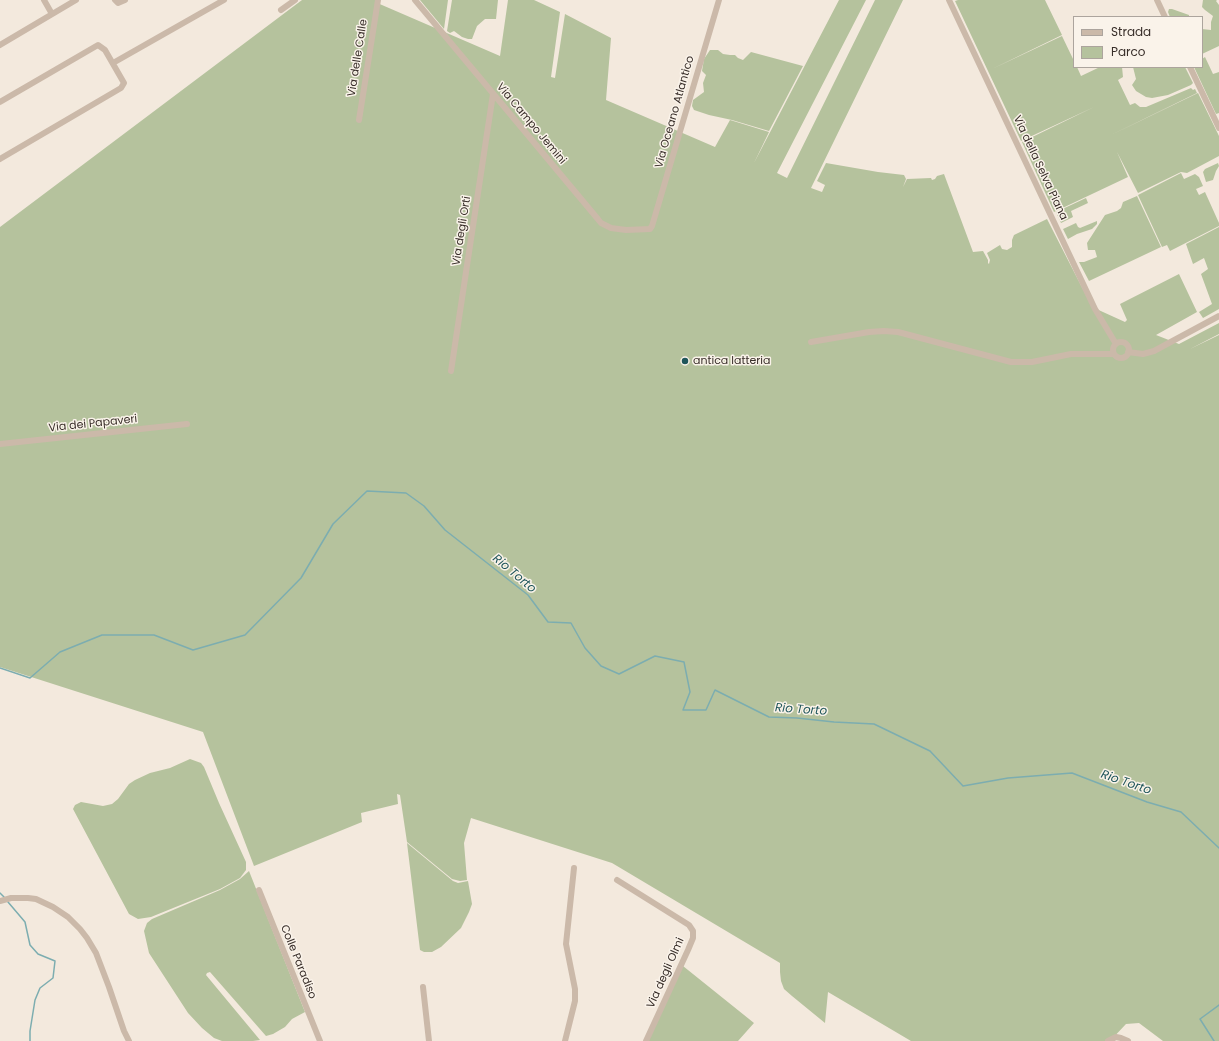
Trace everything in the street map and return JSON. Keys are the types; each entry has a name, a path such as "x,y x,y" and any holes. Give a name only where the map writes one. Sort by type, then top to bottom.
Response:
{"street":[{"path":"44,0 52,14"},
{"path":"0,45 76,0"},
{"path":"115,0 119,4 125,0"},
{"path":"113,64 224,0"},
{"path":"281,10 295,0"},
{"name":"Via delle Calle","path":"359,120 378,0"},
{"name":"Via Campo Jemini","path":"415,0 601,223 611,228 624,230 650,229"},
{"name":"Via Oceano Atlantico","path":"650,229 719,0"},
{"name":"Via della Selva Piana","path":"949,0 1095,309 1116,344"},
{"path":"1157,0 1165,16"},
{"path":"0,102 97,46 104,48 124,85 122,88 0,159"},
{"path":"1190,68 1219,128"},
{"name":"Via degli Orti","path":"451,371 493,94"},
{"path":"1128,352 1143,354 1154,351 1219,316"},
{"path":"811,342 869,332 884,331 902,333 1011,362 1032,362 1071,354 1114,354 1121,358 1128,352 1128,347 1125,343 1120,342 1116,344 1113,349 1114,354"},
{"name":"Via dei Papaveri","path":"0,444 187,424"},
{"path":"565,1041 575,1001 566,944 574,868"},
{"name":"Via degli Olmi","path":"617,880 689,925 693,931 693,938 688,950 646,1041"},
{"name":"Colle Paradiso","path":"259,890 320,1041"},
{"path":"0,901 11,898 28,898 43,902 68,918 85,935 100,962 124,1031 130,1041"},
{"path":"423,987 429,1041"},
{"path":"1108,1041 1116,1037 1128,1041"}],"green space":[{"path":"302,0 375,0 375,2 500,56 508,0 534,0 560,12 551,77 555,78 565,14 611,38 606,100 715,147 730,120 769,132 754,163 839,0 866,0 777,173 787,178 875,0 903,0 811,188 822,192 825,185 817,181 826,163 904,175 906,179 903,187 907,179 931,178 932,180 937,176 944,174 973,252 983,251 989,264 990,260 987,253 1000,245 1002,249 1007,250 1012,247 1014,235 1047,219 1092,307 1125,322 1127,320 1120,304 1179,274 1197,312 1156,335 1179,344 1219,323 1219,334 1190,349 1219,335 1219,1041 1163,1041 1139,1023 1126,1024 1110,1041 911,1041 828,992 825,1023 784,989 781,981 780,963 612,863 471,818 464,843 467,880 460,881 452,879 407,842 400,795 397,794 398,804 361,813 362,822 254,866 203,732 0,667 0,227"},
{"path":"420,0 448,0 444,29"},
{"path":"452,0 498,0 496,19 485,19 477,26 472,39 462,37 454,31 450,33 447,31"},
{"path":"1045,0 1062,35 992,69 1062,36 1073,59 1073,68 1077,68 1081,76 1098,68 1122,68 1123,77 1118,80 1130,105 1135,103 1140,107 1146,107 1191,88 1193,90 1195,89 1197,93 1109,136 1198,93 1219,136 1219,156 1187,173 1181,172 1138,193 1117,152 1128,177 1054,212 1022,142 1094,107 1021,141 955,1"},
{"path":"1203,0 1217,0 1216,1 1219,5 1219,46 1203,54 1203,29 1211,30 1213,16 1202,7"},
{"path":"1169,9 1172,9 1189,16 1170,16 1168,12"},
{"path":"710,50 718,50 723,54 735,55 743,60 751,52 803,66 769,131 694,110 692,106 693,100 704,92 703,83 706,75 702,71 704,59"},
{"path":"1205,57 1213,74 1219,72 1219,113 1216,114 1194,68 1203,68 1203,58"},
{"path":"1133,68 1186,68 1193,83 1168,95 1152,98 1146,97 1136,91 1132,85 1136,79"},
{"path":"1218,163 1219,166 1213,180 1206,182 1203,172 1205,169"},
{"path":"1181,173 1184,179 1195,174 1199,177 1203,186 1196,189 1199,195 1205,192 1219,226 1170,251 1167,245 1162,247 1138,195"},
{"path":"1137,196 1161,247 1089,281 1079,262 1084,262 1097,257 1095,250 1088,250 1087,243 1105,215 1117,211 1121,208 1123,202"},
{"path":"1086,198 1088,203 1071,211 1073,217 1061,223 1056,212"},
{"path":"1097,221 1097,224 1092,229 1068,239 1063,229 1076,223 1080,228"},
{"path":"1219,227 1219,309 1203,318 1199,312 1212,304 1201,274 1208,269 1204,258 1193,264 1186,244"},
{"path":"190,759 201,763 204,767 246,862 246,870 240,878 220,889 151,917 138,919 129,914 73,809 75,805 81,802 103,806 112,804 118,799 129,784 135,780 150,773 170,768"},
{"path":"407,843 453,881 458,883 468,881 472,904 461,928 441,947 432,952 424,952 420,950"},
{"path":"249,871 305,1012 292,1019 285,1027 266,1036 210,972 207,973 206,975 260,1040 222,1041 214,1038 188,1013 149,953 144,931 147,923 152,919 220,890 240,879"},
{"path":"683,966 754,1023 738,1041 648,1041"}],"waterway":[{"name":"Rio Torto","path":"0,668 30,678 60,652 102,635 154,635 193,650 245,635 301,578 333,524 367,491 406,493 424,506 445,530 528,595 548,622 571,623 585,648 601,666 619,674 655,656 684,662 690,692 683,710 706,710 715,690 769,717 874,724 930,751 963,786 1008,778 1072,773 1147,802 1181,812 1219,848"},
{"path":"0,893 4,897"},
{"path":"8,902 25,922 30,945 38,954 55,961 53,978 40,988 35,1000 30,1031 30,1041"},
{"name":"Rio Torto","path":"1214,1041 1200,1019 1219,1005"}],"place":[{"name":"antica latteria","path":"685,361"}]}
